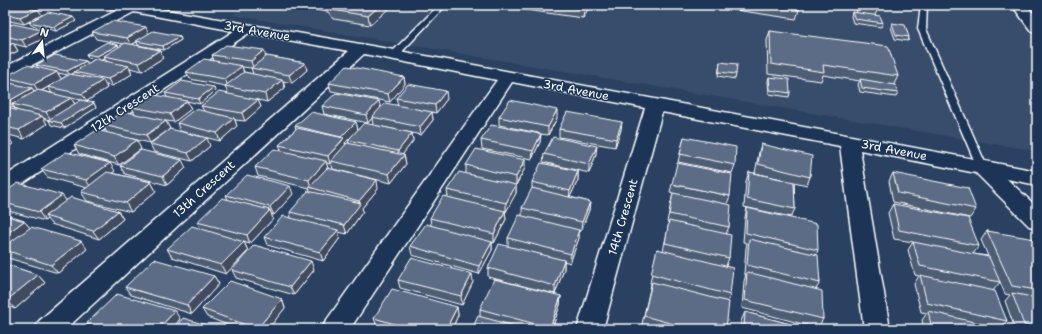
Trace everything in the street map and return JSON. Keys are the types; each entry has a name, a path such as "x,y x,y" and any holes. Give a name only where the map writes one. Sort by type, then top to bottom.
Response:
{"street":[{"name":"3rd Avenue","path":"115,5 394,55 1037,178"},
{"path":"1019,5 1037,28"},
{"path":"5,73 132,8"},
{"name":"12th Crescent","path":"5,186 246,29"},
{"name":"13th Crescent","path":"48,329 360,50"},
{"path":"335,329 507,77"},
{"name":"14th Crescent","path":"590,329 655,105"},
{"path":"849,141 877,329"},
{"path":"982,167 1037,220"}],"lane":[{"path":"394,55 443,5"},
{"path":"924,5 922,29 982,167"}],"shaded area":[{"path":"248,5 1010,5 1037,42 1037,151 232,15"}],"building":[{"path":"5,5 18,5 38,9 20,17 5,14"},
{"path":"328,5 381,5 368,16 332,10"},
{"path":"555,5 586,5 584,9"},
{"path":"764,5 799,5 799,10"},
{"path":"859,5 877,5 878,9 860,6"},
{"path":"48,12 73,17 54,27 29,22"},
{"path":"852,12 880,16 883,23 855,19"},
{"path":"112,21 146,27 127,38 92,32"},
{"path":"892,23 905,25 909,37 896,35"},
{"path":"13,24 42,30 22,40 5,36 5,27"},
{"path":"153,31 180,36 163,46 136,41"},
{"path":"770,31 888,46 898,76 823,65 824,72 771,64"},
{"path":"5,42 13,43 5,48"},
{"path":"107,42 118,45 97,56 86,54"},
{"path":"125,43 160,50 139,63 104,56"},
{"path":"226,45 264,50 251,61 212,55"},
{"path":"55,55 86,61 67,71 36,65"},
{"path":"267,56 305,63 289,75 251,68"},
{"path":"95,59 129,66 108,79 74,72"},
{"path":"204,59 242,66 225,79 186,72"},
{"path":"720,62 737,64 736,74 719,72"},
{"path":"27,65 57,72 34,84 5,77"},
{"path":"347,66 404,77 388,94 329,83"},
{"path":"244,72 282,80 265,94 225,86"},
{"path":"70,74 103,80 82,94 48,87"},
{"path":"769,77 789,79 790,93 770,90"},
{"path":"860,79 895,85 898,93 862,88"},
{"path":"182,81 214,87 198,99 165,93"},
{"path":"5,82 32,88 9,101 5,100"},
{"path":"408,84 446,91 435,105 396,98"},
{"path":"38,90 71,98 46,112 12,104"},
{"path":"219,92 258,100 242,113 201,106"},
{"path":"336,93 379,101 366,115 322,106"},
{"path":"150,94 187,101 170,114 132,107"},
{"path":"81,100 94,103 61,123 48,120"},
{"path":"510,100 557,110 548,127 499,117"},
{"path":"385,103 432,112 420,127 372,117"},
{"path":"6,108 42,116 19,130 5,127"},
{"path":"195,109 234,118 217,133 177,123"},
{"path":"123,111 166,121 146,135 103,125"},
{"path":"311,112 356,122 341,137 295,126"},
{"path":"567,112 622,122 616,139 559,129"},
{"path":"364,123 412,133 398,151 348,140"},
{"path":"491,125 541,134 533,151 481,140"},
{"path":"297,128 344,138 328,156 279,145"},
{"path":"170,129 207,138 188,153 150,144"},
{"path":"97,130 137,140 114,157 74,145"},
{"path":"553,137 597,146 589,164 544,154"},
{"path":"684,137 736,147 735,165 680,154"},
{"path":"347,143 404,155 389,174 331,161"},
{"path":"761,144 812,156 810,177 758,164"},
{"path":"274,149 326,161 309,180 255,167"},
{"path":"476,149 525,160 516,177 466,165"},
{"path":"141,150 182,160 163,176 120,166"},
{"path":"66,152 110,163 86,180 41,169"},
{"path":"541,163 578,171 570,191 532,182"},
{"path":"677,163 732,174 730,196 672,184"},
{"path":"327,168 377,180 359,201 309,187"},
{"path":"107,172 151,182 126,203 81,192"},
{"path":"459,172 516,185 506,203 447,190"},
{"path":"749,172 794,182 795,209 747,199"},
{"path":"893,173 968,188 976,209 898,193"},
{"path":"247,175 290,186 270,207 226,195"},
{"path":"18,183 62,195 39,212 5,203 5,192"},
{"path":"532,188 590,202 582,222 522,208"},
{"path":"308,191 361,203 344,225 290,212"},
{"path":"673,193 731,205 729,227 669,214"},
{"path":"443,196 505,211 494,234 430,218"},
{"path":"71,197 118,211 93,231 45,216"},
{"path":"222,198 270,210 247,235 197,222"},
{"path":"893,204 968,218 979,246 899,230"},
{"path":"747,208 817,224 818,250 746,233"},
{"path":"5,215 24,221 5,235"},
{"path":"519,215 579,230 571,254 508,238"},
{"path":"283,216 338,230 320,252 264,237"},
{"path":"669,221 731,235 729,258 665,243"},
{"path":"426,224 492,242 479,266 410,246"},
{"path":"192,226 244,242 221,265 167,249"},
{"path":"31,227 81,241 51,265 5,250 5,246"},
{"path":"987,231 1035,239 1037,243 1037,290 1012,286"},
{"path":"749,239 818,255 820,283 747,265"},
{"path":"913,242 989,257 1000,282 920,266"},
{"path":"499,244 564,260 555,286 488,268"},
{"path":"254,245 311,261 290,287 232,270"},
{"path":"657,249 733,268 730,295 651,274"},
{"path":"411,258 472,274 461,296 398,280"},
{"path":"154,259 214,276 187,305 125,287"},
{"path":"5,264 38,275 7,300 5,299"},
{"path":"747,272 822,291 823,319 745,300"},
{"path":"920,275 995,291 1007,321 927,303"},
{"path":"494,279 561,296 550,328 480,309"},
{"path":"230,281 282,299 257,329 202,309"},
{"path":"652,282 729,302 726,329 692,329 644,316"},
{"path":"392,289 457,307 446,329 412,329 374,318"},
{"path":"1012,293 1037,298 1037,328 1024,325"},
{"path":"117,294 175,311 158,329 101,329 86,324"},
{"path":"928,311 1003,329 932,329"},
{"path":"745,312 809,329 744,329"},
{"path":"478,316 526,329 472,329"},
{"path":"183,318 219,329 174,329"}]}
